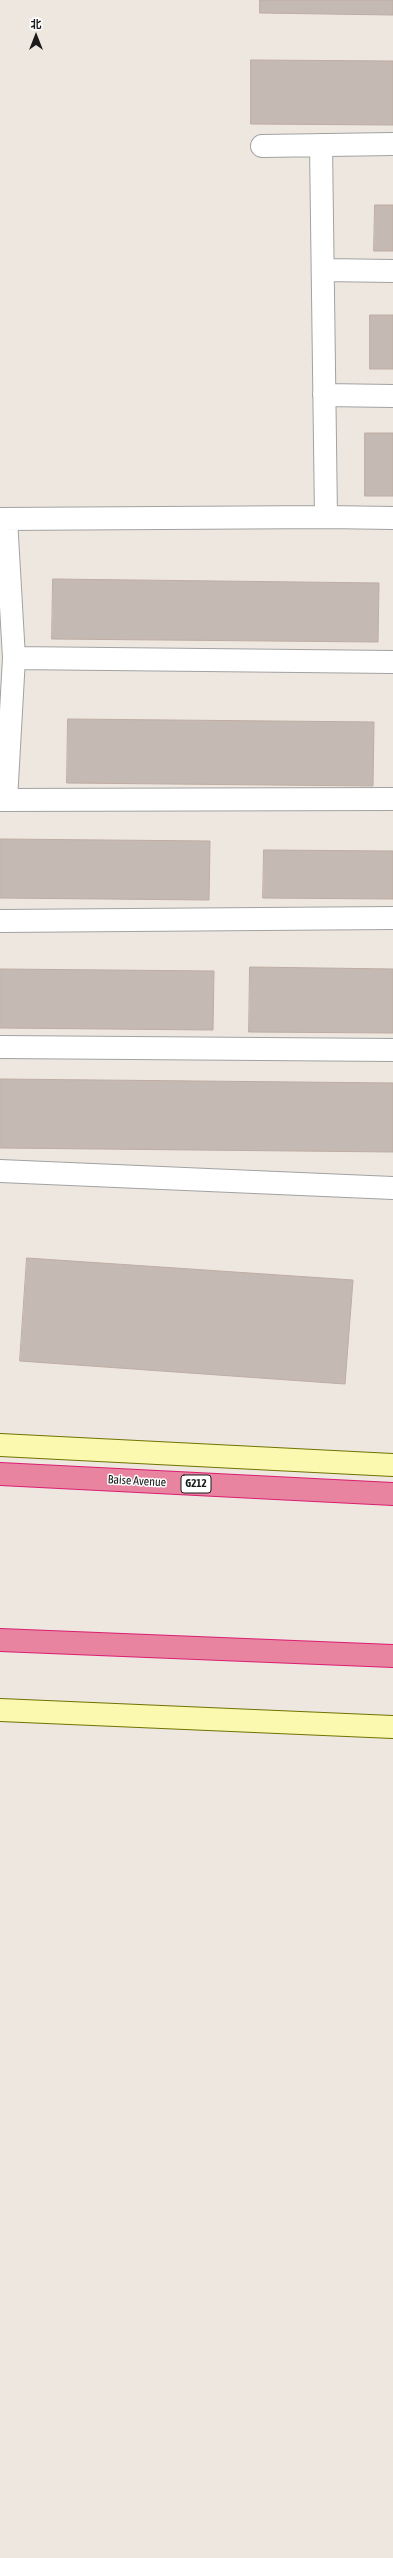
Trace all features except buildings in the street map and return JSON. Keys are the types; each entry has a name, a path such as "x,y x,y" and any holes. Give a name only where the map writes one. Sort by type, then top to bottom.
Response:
{"highway":[{"name":"Baise Avenue","path":"0,1474 393,1494"},
{"path":"0,1640 393,1656"}],"street":[{"path":"262,146 393,144"},
{"path":"321,145 326,517"},
{"path":"323,270 393,271"},
{"path":"324,395 393,396"},
{"path":"393,518 3,519 14,658 3,800 393,799"},
{"path":"14,658 393,662"},
{"path":"0,921 393,918"},
{"path":"0,1047 393,1050"},
{"path":"0,1170 393,1188"},
{"path":"0,1445 393,1465"},
{"path":"0,1710 393,1727"}]}
